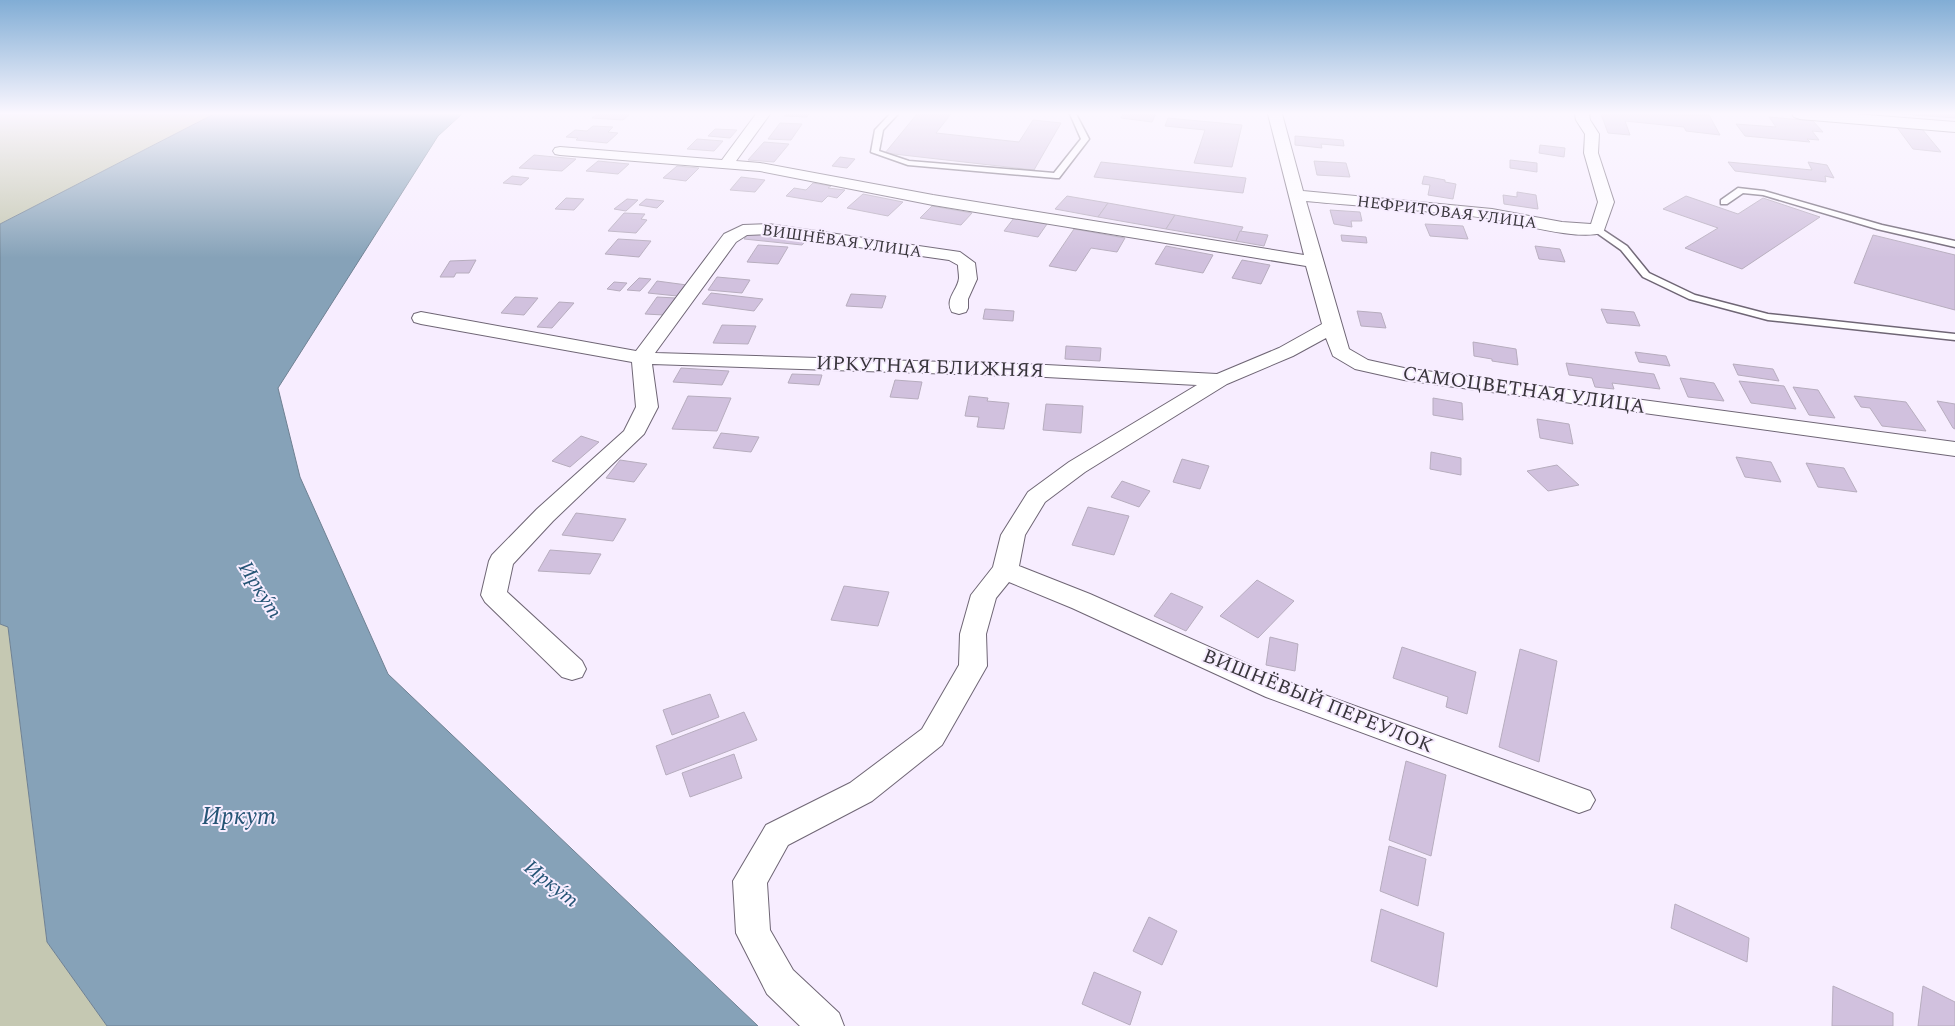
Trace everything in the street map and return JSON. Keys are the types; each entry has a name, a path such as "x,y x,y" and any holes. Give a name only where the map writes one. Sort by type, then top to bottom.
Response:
{"street":[{"path":"700,162 760,168 1021,215 1314,262"},
{"name":"САМОЦВЕТНАЯ УЛИЦА","path":"1287,162 1340,352 1362,365 1404,374 1955,449"},
{"path":"1594,162 1606,202 1598,229"},
{"name":"НЕФРИТОВАЯ УЛИЦА","path":"1296,195 1492,214 1562,227 1598,229"},
{"name":"ВИШНЁВАЯ УЛИЦА","path":"641,358 730,238 743,230 768,229 954,256 966,263 968,279 959,300 960,308"},
{"name":"ИРКУТНАЯ БЛИЖНЯЯ","path":"421,318 641,358 1046,371 1220,380"},
{"path":"826,1026 780,982 753,933 750,881 777,835 862,792 932,737 972,666 973,634 984,595 1005,570 1013,536 1036,497 1077,467 1220,380 1286,352 1333,326"},
{"path":"572,669 494,595 501,562 545,515 633,434 647,407 641,358"},
{"name":"ВИШНЁВЫЙ ПЕРЕУЛОК","path":"1005,570 1081,601 1276,689 1579,800"}],"lane":[{"path":"905,162 1056,176 1067,162"},
{"path":"1724,202 1741,190 1764,193 1880,227 1955,244"},
{"path":"1598,229 1624,248 1646,275 1692,298 1768,317 1955,337"}],"green space":[{"path":"0,162 121,162 0,224"},
{"path":"0,624 8,626 47,942 107,1026 0,1026"}],"water":[{"name":"Иркут","path":"121,162 422,162 278,388 300,477 388,674 758,1026 107,1026 47,942 8,627 0,624 0,224"}],"building":[{"path":"526,162 573,162 562,171 519,168"},
{"path":"597,162 629,164 618,174 586,171"},
{"path":"836,162 852,162 847,168 832,166"},
{"path":"963,162 1039,162 1034,170"},
{"path":"1101,162 1246,178 1243,193 1094,177"},
{"path":"1194,162 1233,162 1232,167"},
{"path":"1314,162 1328,162 1346,163 1350,177 1317,175"},
{"path":"1510,162 1537,163 1537,172 1510,168"},
{"path":"1728,162 1812,170 1808,162 1827,165 1834,178 1825,176 1826,182 1735,171"},
{"path":"677,166 699,168 686,181 663,178"},
{"path":"512,176 529,178 521,185 503,183"},
{"path":"1424,176 1456,184 1453,199 1428,195 1430,185 1422,184"},
{"path":"741,177 765,180 755,192 730,190"},
{"path":"813,183 831,186 828,188 845,190 837,198 828,196 822,202 786,196 794,188 806,190"},
{"path":"1517,192 1536,195 1538,209 1504,204 1503,195 1517,197"},
{"path":"863,194 903,202 888,216 847,208"},
{"path":"1067,196 1108,203 1098,217 1055,209"},
{"path":"1686,196 1738,214 1763,198 1820,217 1742,269 1685,248 1718,228 1663,209"},
{"path":"566,198 584,199 574,210 555,209"},
{"path":"627,199 638,200 626,211 614,209"},
{"path":"646,199 664,201 657,208 639,205"},
{"path":"1108,203 1175,215 1166,229 1098,217"},
{"path":"932,206 972,213 961,225 920,218"},
{"path":"1330,210 1360,212 1362,221 1351,221 1352,227 1334,224"},
{"path":"624,213 645,214 641,219 647,220 636,233 608,231"},
{"path":"1175,215 1243,227 1236,241 1166,229"},
{"path":"1014,218 1047,224 1038,237 1004,231"},
{"path":"1425,224 1463,226 1468,239 1430,236"},
{"path":"1074,229 1125,238 1117,252 1091,248 1076,271 1049,266"},
{"path":"1240,231 1268,235 1264,246 1236,241"},
{"path":"749,233 807,239 802,245 744,239"},
{"path":"1341,235 1366,237 1367,243 1342,241"},
{"path":"1873,235 1955,255 1955,310 1854,283"},
{"path":"618,239 651,241 639,257 605,254"},
{"path":"758,245 788,247 778,264 747,262"},
{"path":"1166,246 1213,255 1203,273 1155,264"},
{"path":"1535,246 1560,249 1565,262 1539,259"},
{"path":"476,260 469,273 456,273 454,277 440,277 450,261"},
{"path":"1242,260 1270,265 1261,284 1232,278"},
{"path":"717,277 750,280 742,293 708,290"},
{"path":"639,278 651,279 640,291 627,290"},
{"path":"657,281 687,285 677,296 648,293"},
{"path":"614,282 627,283 620,291 607,289"},
{"path":"711,293 763,299 754,311 702,304"},
{"path":"851,294 886,296 882,308 846,306"},
{"path":"515,297 538,298 524,315 501,313"},
{"path":"657,297 676,298 664,315 645,314"},
{"path":"559,302 574,303 552,328 537,327"},
{"path":"985,309 1014,311 1013,321 983,319"},
{"path":"1601,309 1634,312 1640,326 1607,323"},
{"path":"1357,311 1381,313 1386,328 1361,326"},
{"path":"722,325 756,326 748,344 713,343"},
{"path":"1473,342 1516,349 1518,365 1474,356"},
{"path":"1066,346 1101,348 1100,361 1065,359"},
{"path":"1635,352 1666,356 1670,366 1639,362"},
{"path":"1566,363 1654,374 1660,389 1612,383 1614,389 1595,387 1592,378 1569,375"},
{"path":"1733,364 1773,369 1779,381 1738,375"},
{"path":"681,368 729,371 722,385 673,382"},
{"path":"792,374 822,375 819,385 788,383"},
{"path":"1680,378 1714,383 1724,401 1688,397"},
{"path":"895,380 922,382 918,399 890,397"},
{"path":"1739,381 1784,386 1796,409 1751,403"},
{"path":"1793,387 1818,390 1835,418 1809,415"},
{"path":"688,396 731,398 717,431 672,429"},
{"path":"969,396 988,398 987,401 1009,403 1004,429 977,427 979,417 965,416"},
{"path":"1854,396 1906,402 1926,431 1882,426 1870,408 1861,407"},
{"path":"1433,398 1462,403 1463,420 1433,415"},
{"path":"1937,401 1955,404 1955,429 1953,428"},
{"path":"1046,404 1083,406 1081,433 1043,430"},
{"path":"1537,419 1569,424 1573,444 1540,438"},
{"path":"721,433 759,437 751,452 713,448"},
{"path":"581,436 599,442 570,467 552,461"},
{"path":"1431,452 1461,458 1461,475 1430,469"},
{"path":"1736,457 1771,462 1781,482 1745,477"},
{"path":"1182,459 1209,466 1200,489 1173,482"},
{"path":"620,460 647,464 634,482 606,478"},
{"path":"1806,463 1844,468 1857,492 1818,487"},
{"path":"1557,465 1579,485 1548,491 1527,471"},
{"path":"1122,481 1150,491 1139,507 1111,497"},
{"path":"1088,507 1129,516 1114,555 1072,545"},
{"path":"576,513 626,519 613,541 562,535"},
{"path":"550,550 601,554 590,574 538,571"},
{"path":"1257,580 1294,601 1258,638 1220,616"},
{"path":"844,586 889,592 878,626 831,620"},
{"path":"1171,593 1203,607 1186,631 1154,616"},
{"path":"1270,637 1298,644 1295,671 1266,665"},
{"path":"1402,647 1476,672 1467,714 1446,707 1448,697 1393,678"},
{"path":"1520,649 1557,661 1539,762 1499,747"},
{"path":"710,694 719,717 672,735 663,710"},
{"path":"744,712 757,740 666,775 656,746"},
{"path":"734,754 742,778 690,797 682,773"},
{"path":"1406,761 1446,775 1431,856 1389,840"},
{"path":"1389,846 1426,859 1418,906 1380,891"},
{"path":"1675,904 1749,938 1747,962 1671,928"},
{"path":"1381,909 1444,933 1437,987 1371,961"},
{"path":"1149,917 1177,931 1162,965 1133,951"},
{"path":"1094,972 1141,992 1130,1025 1082,1004"},
{"path":"1833,986 1893,1013 1893,1026 1832,1026"},
{"path":"1923,986 1955,1002 1955,1026 1918,1026"}],"water label":[{"name":"Ирку́т","path":"260,590"},
{"name":"Ирку́т","path":"551,884"}]}
